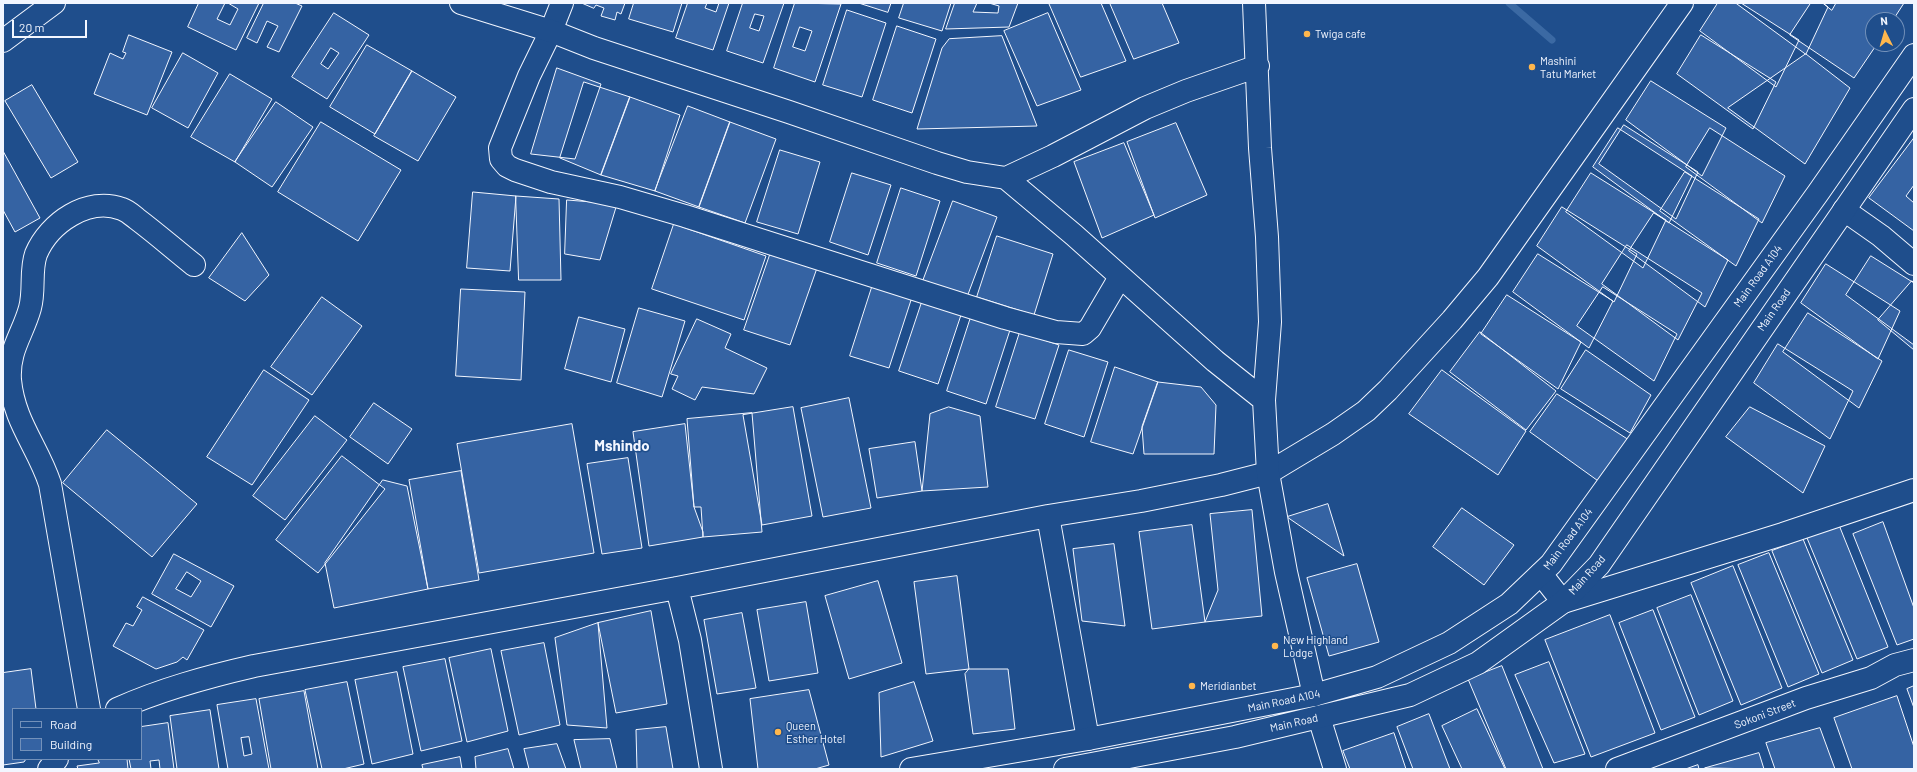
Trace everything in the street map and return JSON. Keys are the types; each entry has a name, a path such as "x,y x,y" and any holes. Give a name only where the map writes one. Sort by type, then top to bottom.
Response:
{"main road":[{"path":"3,41 54,3"},
{"path":"461,3 551,31 594,48 789,112 937,163 967,172 1006,178 1215,361 1264,400"},
{"path":"562,3 551,31 529,76 500,148 501,159 507,166 515,170 551,182 620,197 685,216 1005,318 1056,332 1083,334 1090,328 1120,277"},
{"path":"1254,3 1270,322 1264,400 1268,473 1286,572 1314,695"},
{"path":"119,708 151,694 201,678 1048,516 1221,485 1268,473 1333,434 1366,411 1388,390 1452,320 1488,277 1682,3"},
{"name":"Main Road A104","path":"911,769 1088,740 1314,695 1377,677 1449,643 1509,604 1551,564 1818,193 1914,55"},
{"path":"1006,178 1053,156 1145,108 1186,91 1258,66"},
{"name":"Main Road","path":"1065,769 1235,737 1410,695 1478,663 1563,602 1599,565 1914,109"},
{"path":"89,708 50,484 44,467 21,424 14,401 10,380 10,363 15,342 30,309 36,255 41,244 57,224 75,212 94,206 108,206 123,209 148,227 194,265"},
{"path":"1844,210 1881,236 1914,264"},
{"path":"1540,574 1563,602 1783,534 1914,490"},
{"path":"1048,516 1088,740"},
{"path":"677,588 690,640 711,769"},
{"name":"Sokoni Street","path":"1617,769 1806,698 1871,678 1896,666 1914,660"},
{"path":"1319,717 1334,769"},
{"path":"49,769 56,760"}],"building":[{"path":"199,3 225,3 217,19 230,25 238,9 228,3 259,3 236,50 188,27"},
{"path":"264,3 295,3 302,6 279,52 267,47 278,26 267,21 257,43 247,38"},
{"path":"582,3 625,3 621,14 617,12 615,20 601,16 604,8 596,5 594,8"},
{"path":"634,3 682,3 673,32 629,19"},
{"path":"688,3 707,3 705,8 716,12 719,3 729,3 713,50 676,38"},
{"path":"743,3 784,3 763,63 727,51","holes":["755,14 764,16 759,31 750,28"]},
{"path":"795,3 841,4 815,82 774,68","holes":["800,27 812,31 805,51 793,47"]},
{"path":"859,3 891,3 888,12"},
{"path":"904,3 951,3 942,31 899,18"},
{"path":"955,3 977,3 973,12 998,13 999,6 989,3 1018,3 1009,27 946,29"},
{"path":"1049,3 1101,3 1126,61 1081,77"},
{"path":"1110,3 1162,3 1179,43 1134,59"},
{"path":"1718,3 1741,3 1799,40 1776,87 1700,31"},
{"path":"1736,3 1823,3 1828,7 1806,54"},
{"path":"1811,3 1904,3 1898,12 1865,12 1865,52 1872,52 1854,78 1790,35"},
{"path":"1823,3 1836,3 1832,10"},
{"path":"847,10 886,23 862,97 823,85"},
{"path":"334,13 369,35 327,99 292,77","holes":["331,48 339,53 328,69 321,64"]},
{"path":"1048,13 1081,90 1037,106 1004,31"},
{"path":"897,26 936,39 912,113 873,100"},
{"path":"129,35 172,52 147,115 94,94 110,53 123,59 126,53 123,52"},
{"path":"1701,35 1776,82 1753,129 1677,74"},
{"path":"1002,36 1037,126 917,129 942,48 949,39"},
{"path":"367,45 412,71 375,134 330,107"},
{"path":"183,53 218,73 188,128 152,108"},
{"path":"1806,54 1850,88 1805,164 1728,108"},
{"path":"557,68 601,84 575,159 531,154"},
{"path":"412,71 456,97 418,161 374,136"},
{"path":"230,74 272,99 235,162 191,137"},
{"path":"1651,81 1726,128 1702,176 1626,120"},
{"path":"584,82 630,97 601,175 560,158"},
{"path":"32,85 78,162 51,178 5,101"},
{"path":"630,97 680,115 655,191 601,175"},
{"path":"276,102 313,127 272,187 235,162"},
{"path":"688,106 730,122 699,207 655,191"},
{"path":"321,122 401,170 358,241 278,192"},
{"path":"730,122 776,139 745,223 699,207"},
{"path":"1176,123 1207,195 1155,218 1127,142"},
{"path":"1624,125 1698,172 1676,219 1599,164"},
{"path":"1618,128 1692,176 1669,223 1593,167"},
{"path":"1710,128 1785,176 1762,223 1686,167"},
{"path":"1914,138 1914,185 1906,196 1914,203 1914,231 1869,198"},
{"path":"1124,143 1154,215 1102,238 1074,162"},
{"path":"780,150 820,162 798,234 757,222"},
{"path":"3,151 40,218 15,232 3,210"},
{"path":"1685,172 1759,219 1736,266 1660,211"},
{"path":"852,173 891,185 868,255 830,242"},
{"path":"1591,173 1666,220 1643,268 1566,212"},
{"path":"901,188 940,201 916,276 877,263"},
{"path":"473,192 516,196 510,271 467,268"},
{"path":"516,196 559,199 561,280 519,280"},
{"path":"567,200 617,204 600,260 565,254"},
{"path":"953,201 997,217 967,297 923,281"},
{"path":"1562,207 1637,254 1614,302 1537,246"},
{"path":"1654,213 1728,260 1705,307 1629,251"},
{"path":"674,224 766,256 744,320 652,289"},
{"path":"242,233 269,275 245,301 209,278"},
{"path":"997,236 1053,254 1034,315 977,297"},
{"path":"1627,245 1702,293 1678,340 1602,284"},
{"path":"771,252 817,268 790,345 744,330"},
{"path":"1538,254 1613,301 1589,348 1513,292"},
{"path":"1871,256 1914,283 1914,345 1846,295"},
{"path":"1826,264 1900,311 1878,359 1801,303"},
{"path":"874,281 913,294 889,368 850,356"},
{"path":"1912,281 1914,283 1914,350 1878,320"},
{"path":"1603,287 1677,334 1654,381 1577,326"},
{"path":"461,289 525,292 521,380 456,376"},
{"path":"1507,295 1581,342 1558,389 1481,334"},
{"path":"924,296 963,309 938,384 899,371"},
{"path":"322,297 362,326 312,395 271,367"},
{"path":"639,308 685,321 662,397 617,383"},
{"path":"1808,313 1882,361 1859,408 1783,352"},
{"path":"579,317 625,329 611,382 565,369"},
{"path":"971,317 1010,330 986,404 947,391"},
{"path":"697,319 731,334 725,348 767,368 754,394 702,387 695,400 672,389 678,376 671,374"},
{"path":"1020,332 1059,345 1035,419 996,407"},
{"path":"1480,332 1556,391 1526,430 1450,372"},
{"path":"1778,344 1853,391 1830,439 1754,383"},
{"path":"1069,350 1108,362 1084,437 1045,424"},
{"path":"1586,350 1651,395 1630,433 1561,389"},
{"path":"1115,367 1158,382 1133,454 1091,442"},
{"path":"264,370 309,400 252,485 207,457"},
{"path":"1442,370 1526,431 1498,475 1409,414"},
{"path":"1158,382 1201,387 1216,405 1214,454 1144,454 1142,427"},
{"path":"1557,394 1629,440 1601,483 1530,432"},
{"path":"849,398 871,508 823,517 801,408"},
{"path":"374,403 412,429 388,464 350,437"},
{"path":"793,407 812,516 762,525 743,415"},
{"path":"949,407 980,416 988,487 922,491 930,414"},
{"path":"1750,407 1825,446 1803,493 1726,437"},
{"path":"752,413 762,532 703,537 701,507 694,507 687,419"},
{"path":"315,416 347,440 285,520 253,496"},
{"path":"572,424 594,553 479,573 457,444"},
{"path":"685,424 694,507 703,532 703,537 649,546 633,432"},
{"path":"107,430 197,504 152,557 63,483"},
{"path":"915,442 922,491 877,498 869,449"},
{"path":"342,456 385,489 318,573 276,540"},
{"path":"628,458 642,548 602,554 587,464"},
{"path":"461,471 479,580 428,589 409,480"},
{"path":"383,480 407,486 428,589 334,608 325,563"},
{"path":"1328,504 1344,556 1287,517"},
{"path":"1462,508 1514,545 1484,585 1433,547"},
{"path":"1252,510 1262,616 1205,622 1218,590 1210,514"},
{"path":"1883,522 1914,608 1914,639 1897,645 1853,534"},
{"path":"1192,525 1205,622 1152,629 1139,532"},
{"path":"1839,525 1888,647 1857,659 1807,538"},
{"path":"1803,539 1853,660 1822,673 1772,551"},
{"path":"1114,544 1125,626 1082,621 1073,549"},
{"path":"1769,553 1819,674 1788,687 1738,565"},
{"path":"174,554 234,586 211,627 152,594","holes":["187,572 201,581 191,597 176,589"]},
{"path":"1357,564 1379,642 1329,656 1307,578"},
{"path":"1733,566 1782,688 1741,705 1691,583"},
{"path":"957,576 969,669 926,674 914,582"},
{"path":"878,581 902,663 849,679 825,596"},
{"path":"1691,595 1733,701 1699,715 1657,608"},
{"path":"143,597 204,630 187,660 183,657 177,662 156,669 113,646 126,623 133,626 142,610 137,607"},
{"path":"806,602 818,673 769,681 757,610"},
{"path":"1653,610 1695,717 1661,730 1619,623"},
{"path":"651,611 667,704 616,713 598,623"},
{"path":"742,613 756,688 717,694 704,620"},
{"path":"1610,615 1655,733 1591,757 1545,640"},
{"path":"598,623 607,728 567,725 555,638"},
{"path":"544,643 560,725 519,735 501,651"},
{"path":"491,649 508,731 467,742 449,658"},
{"path":"445,659 462,741 421,751 403,667"},
{"path":"1549,662 1585,754 1554,763 1515,675"},
{"path":"1502,666 1543,769 1506,769 1468,679"},
{"path":"31,669 36,708 12,708 12,760 25,760 24,762 3,765 3,673"},
{"path":"969,669 1008,669 1015,729 973,734 965,674"},
{"path":"397,672 413,754 372,764 355,680"},
{"path":"347,682 364,764 343,769 322,769 305,690"},
{"path":"914,682 933,741 881,757 879,693"},
{"path":"1914,686 1914,708 1907,689"},
{"name":"Queen Esther Hotel","path":"809,690 829,765 815,769 758,769 750,699"},
{"path":"304,691 318,769 271,769 259,699"},
{"path":"1897,696 1914,747 1914,769 1852,769 1834,718"},
{"path":"256,699 269,769 228,769 217,705","holes":["249,737 252,754 244,756 241,738"]},
{"path":"1477,709 1505,769 1462,769 1442,726"},
{"path":"210,710 219,769 177,769 170,716"},
{"path":"1429,714 1450,769 1413,769 1397,727"},
{"path":"168,723 174,769 160,769 159,760 150,761 151,769 131,769 129,760 142,760 142,727"},
{"path":"666,727 673,769 637,769 636,730"},
{"path":"1820,728 1835,769 1775,769 1766,743"},
{"path":"1394,733 1406,769 1350,769 1343,751"},
{"path":"610,739 617,769 581,769 574,740"},
{"path":"557,744 566,769 529,769 524,749"},
{"path":"508,749 514,769 476,769 475,757"},
{"path":"1759,753 1764,769 1705,768"},
{"path":"460,757 462,769 423,769 422,765"},
{"path":"98,760 127,760 128,769 78,769 77,766 99,763"},
{"path":"1698,765 1699,769 1686,769"}],"waterway":[{"path":"1509,3 1552,40"}],"place":[{"name":"Twiga cafe","path":"1307,34"},
{"name":"Mashini Tatu Market","path":"1532,67"},
{"name":"New Highland Lodge","path":"1275,646"},
{"name":"Meridianbet","path":"1192,686"},
{"name":"Queen Esther Hotel","path":"778,732"}],"district":[{"name":"Mshindo","path":"622,446"}]}
